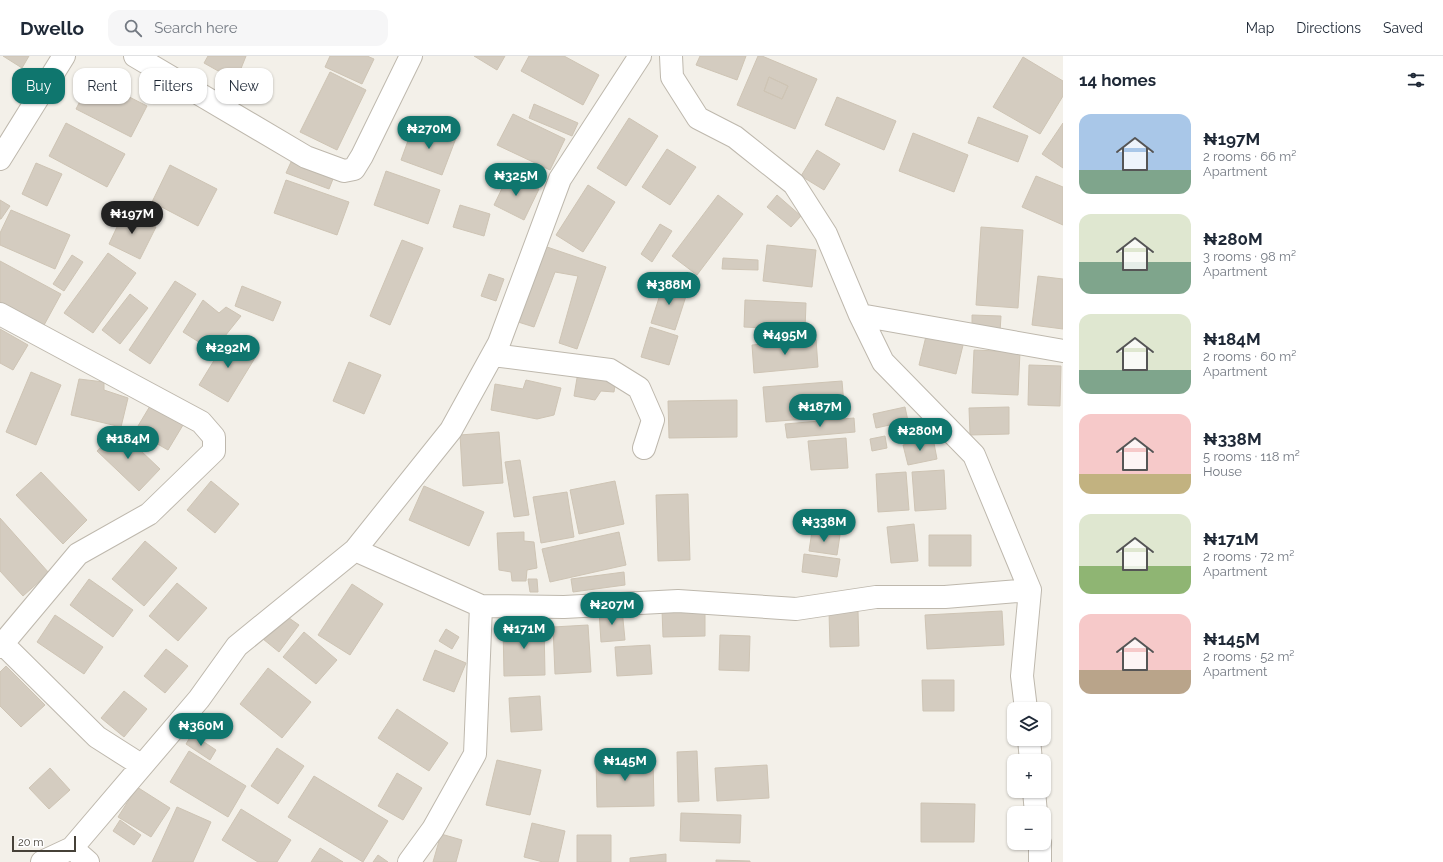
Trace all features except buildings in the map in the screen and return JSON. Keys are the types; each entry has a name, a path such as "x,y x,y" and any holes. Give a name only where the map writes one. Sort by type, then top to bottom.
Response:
{"street":[{"path":"0,159 64,56"},
{"path":"135,56 306,157 344,171 354,169 362,156 411,56"},
{"path":"42,862 80,855 141,765 199,699 237,646 354,550 451,430 493,355 560,179 640,56"},
{"path":"671,56 672,77 698,118 735,137 794,184 826,234 860,315 883,362 974,455 1030,590 1022,676 1025,702"},
{"path":"0,314 201,422 214,437 214,451 149,514 78,554 2,646 97,737 141,765"},
{"path":"860,315 1063,351"},
{"path":"493,355 610,370 640,388 653,420 644,448"},
{"path":"354,550 481,606 564,607 678,601 796,610 876,597 945,597 1030,590"},
{"path":"409,862 433,829 475,754 481,606"},
{"path":"1040,850 1040,862"}]}
